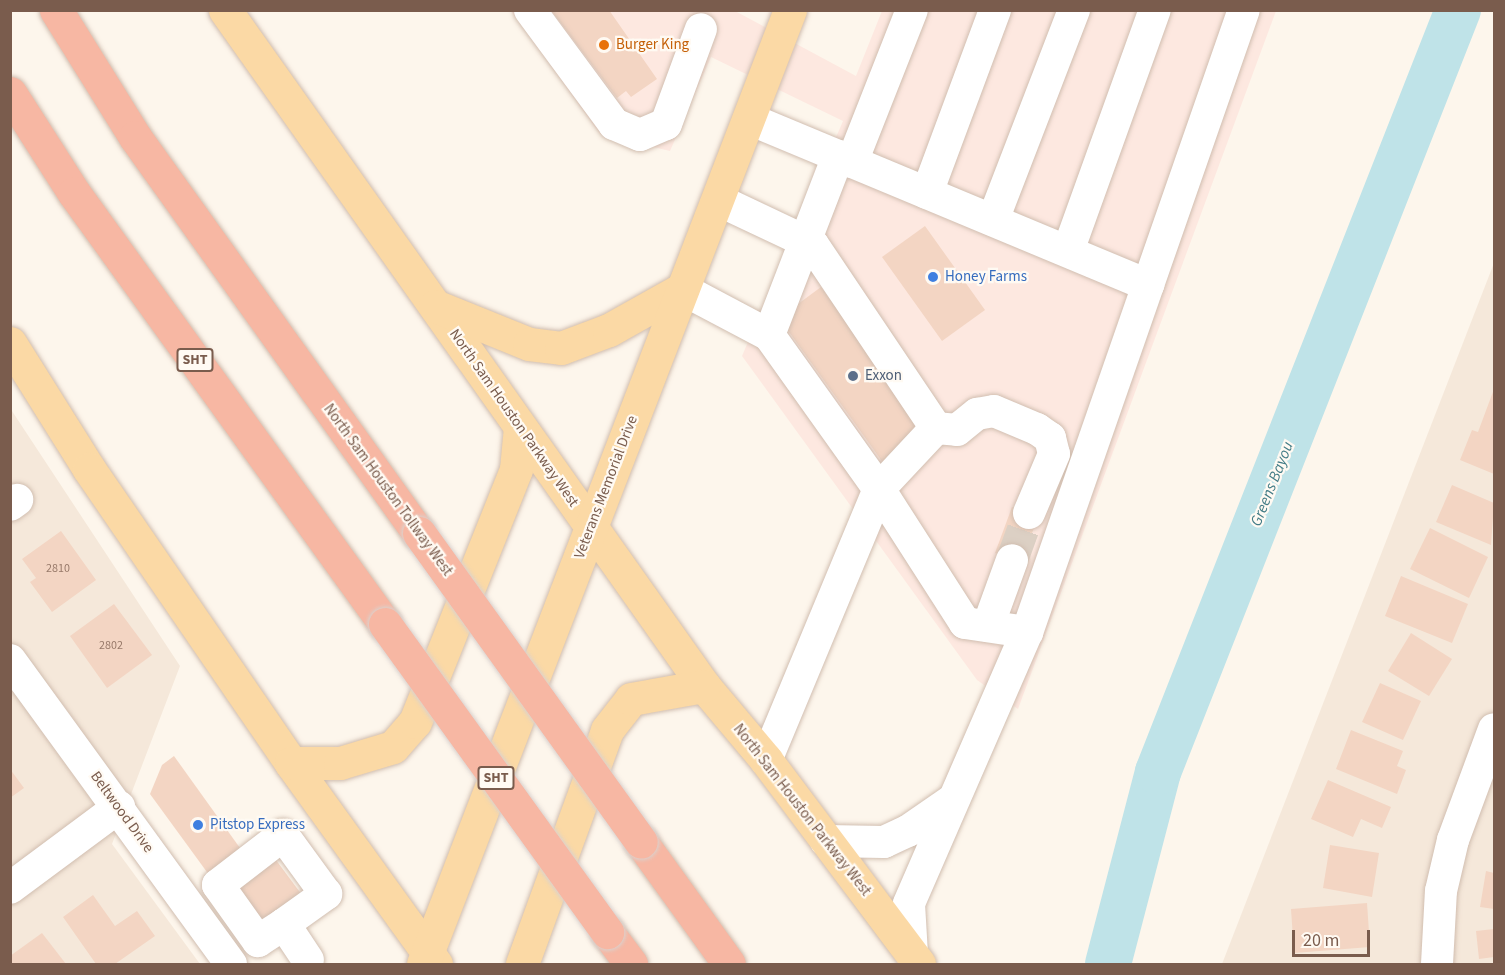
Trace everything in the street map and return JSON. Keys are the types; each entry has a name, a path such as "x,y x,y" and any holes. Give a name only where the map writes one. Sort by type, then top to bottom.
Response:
{"highway":[{"name":"North Sam Houston Tollway West","path":"56,10 135,137 729,964"},
{"name":"SHT","path":"10,93 74,193 631,964"}],"main road":[{"name":"North Sam Houston Parkway West","path":"225,10 704,686 766,760 916,960"},
{"name":"Veterans Memorial Drive","path":"429,961 591,526 750,119 790,10"},
{"path":"435,306 528,344 561,348 609,330 682,289"},
{"path":"10,343 89,469 429,961"},
{"path":"291,764 340,763 393,747 416,722 516,469 520,427"},
{"path":"522,964 607,730 632,699 704,686"}],"street":[{"path":"530,10 614,124 631,134 650,134 666,124 701,28"},
{"path":"769,335 804,241 845,159 912,10"},
{"path":"927,193 995,10"},
{"path":"993,220 1074,10"},
{"path":"1068,251 1155,10"},
{"path":"916,960 909,904 950,802 1027,632 1244,10"},
{"path":"750,119 1148,285"},
{"path":"718,200 813,245 936,428"},
{"path":"682,289 769,335 879,489 965,623 1027,632"},
{"path":"936,428 957,430 977,414 994,411 1037,429 1050,438 1054,454 1029,513"},
{"path":"766,760 879,489 936,428"},
{"path":"988,626 1012,560"},
{"name":"Beltwood Drive","path":"10,660 231,964"},
{"path":"1437,964 1441,891 1453,840 1494,729"},
{"path":"826,842 884,842 908,831 950,802"},
{"path":"10,888 119,807"},
{"path":"284,924 308,960"}],"shaded area":[{"path":"511,11 735,11 856,76 882,11 1276,11 1018,709 977,680 742,356 843,121 711,57 670,151 600,134"},
{"path":"1494,263 1494,964 1222,964"},
{"path":"10,408 180,666 112,844 200,964 11,964"}],"building":[{"name":"Burger King","path":"551,10 609,10 657,79 631,97 626,91 617,98"},
{"path":"925,226 985,310 942,341 882,257"},
{"name":"Exxon","path":"821,287 927,434 884,464 779,318"},
{"path":"1494,389 1494,474 1460,460 1472,430 1478,432"},
{"path":"1452,485 1494,503 1491,545 1436,522"},
{"path":"1012,507 1038,517 1021,563 995,553"},
{"path":"1430,528 1488,557 1469,598 1410,569"},
{"path":"61,531 96,580 52,612 30,582 36,578 22,559"},
{"path":"1401,576 1468,604 1452,643 1385,616"},
{"path":"114,604 152,655 107,688 70,636"},
{"path":"1411,633 1452,659 1429,696 1388,671"},
{"path":"1380,683 1421,701 1403,740 1362,722"},
{"path":"1351,730 1403,751 1397,766 1406,770 1397,794 1336,769"},
{"name":"Pitstop Express","path":"174,756 245,855 212,879 150,794 162,765"},
{"path":"10,769 24,788 10,798"},
{"path":"1328,780 1391,807 1382,828 1361,819 1353,837 1311,819"},
{"path":"1330,845 1379,853 1372,897 1323,888"},
{"name":"Pitstop Express","path":"273,856 305,899 262,931 230,887"},
{"path":"1486,871 1494,873 1494,909 1480,907"},
{"path":"93,895 115,926 137,911 155,936 115,964 96,964 63,917"},
{"path":"1367,903 1370,947 1294,953 1291,909"},
{"path":"1494,929 1494,957 1479,959 1476,931"},
{"path":"42,933 66,964 10,964 10,956"}],"waterway":[{"name":"Greens Bayou","path":"1108,964 1158,772 1458,10"}],"tunnel":[{"path":"1012,560 1029,513"}],"place":[{"name":"Burger King","path":"604,45"},
{"name":"Honey Farms","path":"933,277"},
{"name":"Exxon","path":"853,376"},
{"name":"Pitstop Express","path":"198,825"}]}
